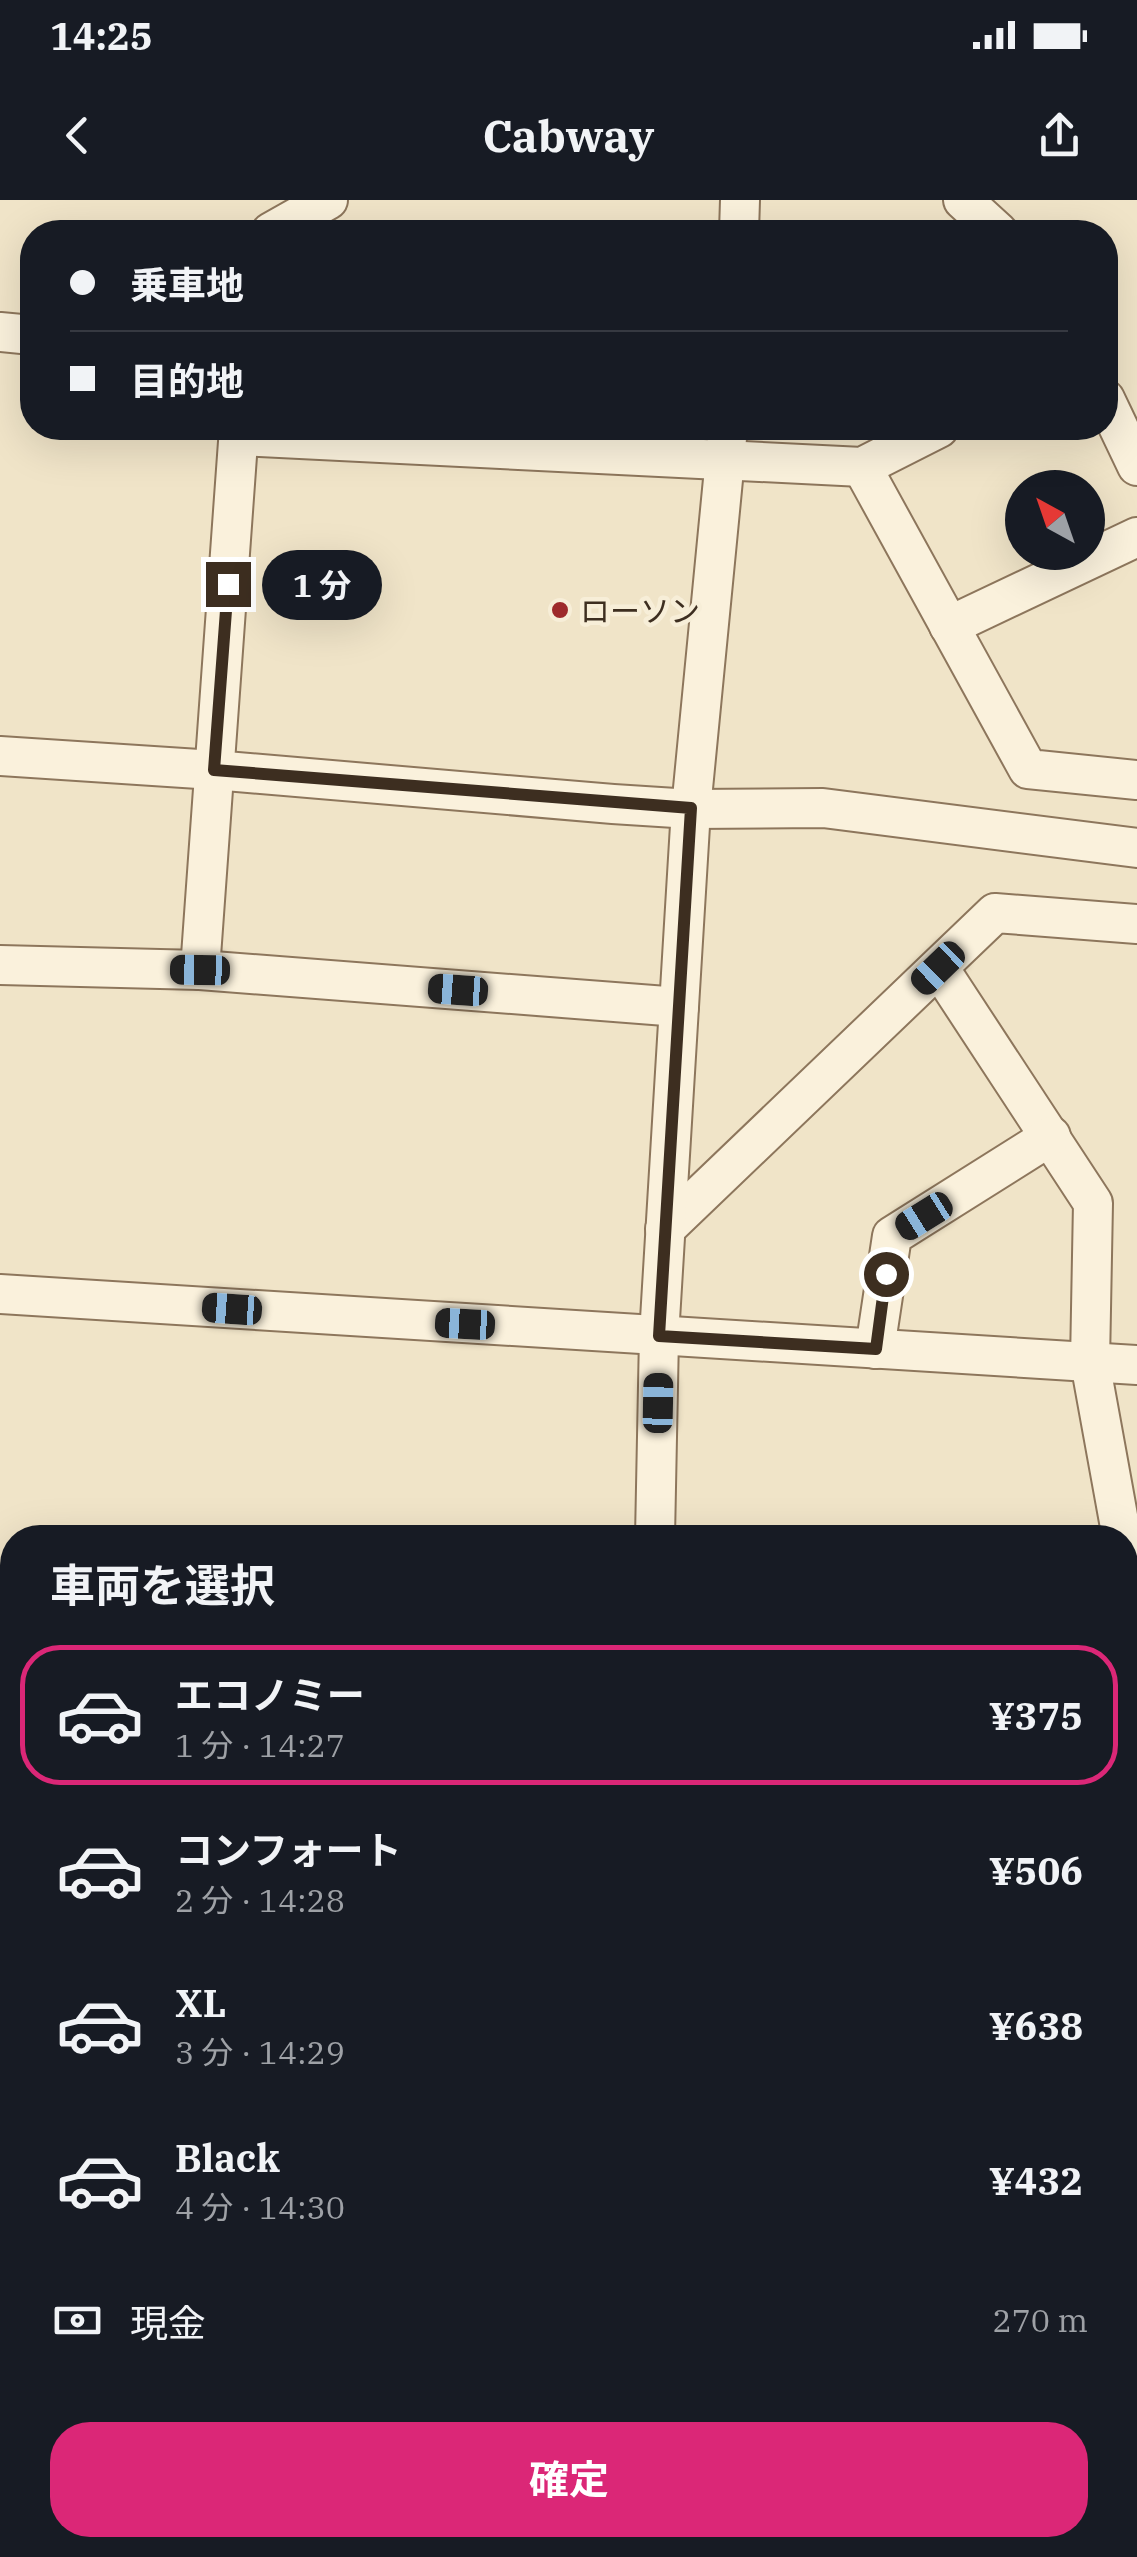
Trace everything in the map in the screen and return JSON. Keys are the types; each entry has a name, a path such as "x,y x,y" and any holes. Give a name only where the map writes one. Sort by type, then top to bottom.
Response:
{"street":[{"path":"292,220 328,200"},
{"path":"963,200 985,220"},
{"path":"1118,426 1137,466"},
{"path":"200,970 238,440"},
{"path":"565,440 728,444 862,466 915,440"},
{"path":"656,1525 659,1336 691,808 728,444"},
{"path":"862,466 1028,769 1137,780"},
{"path":"949,626 1137,536"},
{"path":"0,756 691,808 823,808 1137,848"},
{"path":"666,1229 996,913 1137,924"},
{"path":"0,965 200,970 678,1007"},
{"path":"938,968 1093,1202 1090,1362 1120,1525"},
{"path":"876,1349 892,1236 1050,1136"},
{"path":"0,1294 1137,1365"}],"place":[{"name":"ローソン","path":"560,610"}],"route":[{"path":"228,584 214,770 691,808 659,1336 876,1349 886,1274"}]}
